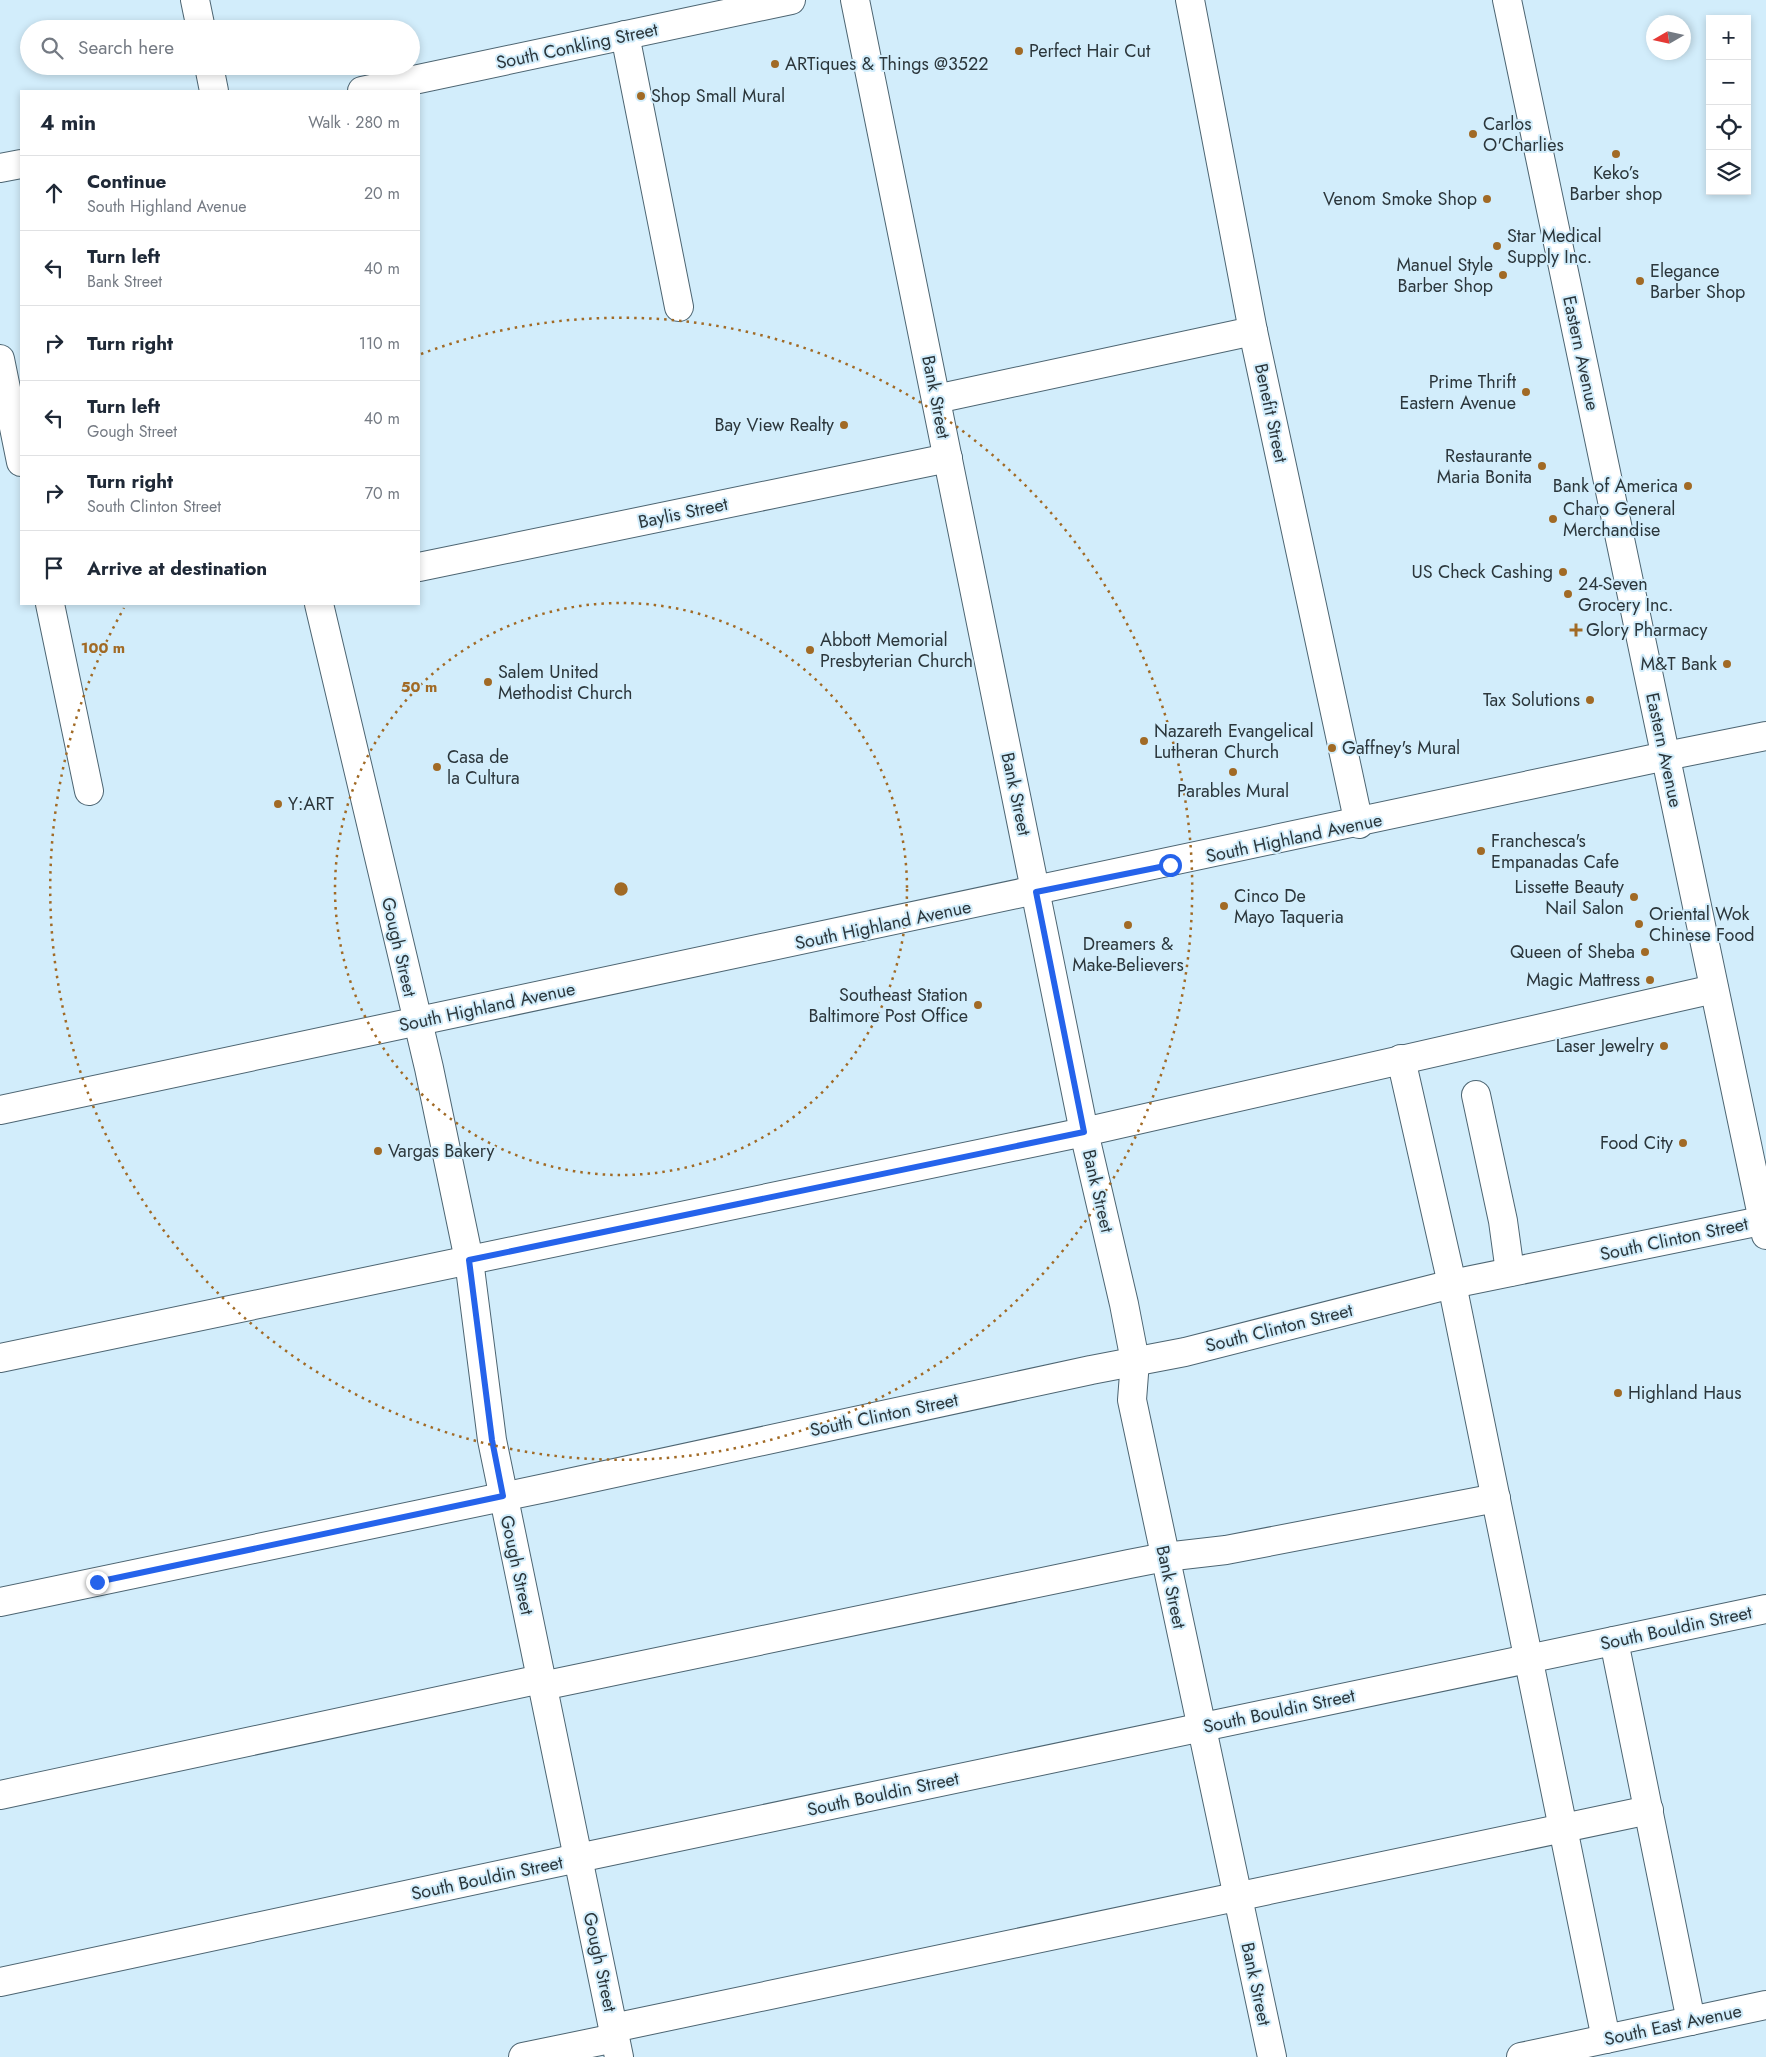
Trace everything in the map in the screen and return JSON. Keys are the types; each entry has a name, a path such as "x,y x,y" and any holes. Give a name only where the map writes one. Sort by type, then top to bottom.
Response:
{"street":[{"path":"195,0 199,20"},
{"name":"South Conkling Street","path":"367,90 791,0"},
{"name":"Bank Street","path":"855,0 1084,1132 1124,1304 1135,1361 1132,1400 1272,2057"},
{"name":"Benefit Street","path":"1190,0 1253,331 1358,824"},
{"name":"Eastern Avenue","path":"1508,0 1765,1226"},
{"path":"625,36 679,307"},
{"path":"211,75 214,90"},
{"path":"0,168 20,164"},
{"path":"936,399 1253,331"},
{"path":"0,359 20,457"},
{"name":"Baylis Street","path":"420,567 948,458"},
{"path":"50,605 89,791"},
{"name":"Gough Street","path":"319,605 429,1068 469,1260 492,1440 616,2041"},
{"name":"South Highland Avenue","path":"0,1110 1358,824 1666,756 1766,736"},
{"path":"0,1358 1084,1132 1714,989"},
{"path":"1401,1059 1452,1284 1606,2039"},
{"path":"1476,1094 1503,1221 1510,1272"},
{"name":"South Clinton Street","path":"0,1602 1135,1361 1185,1352 1452,1284 1765,1226"},
{"path":"0,1795 542,1682 1165,1557 1226,1550 1496,1498"},
{"name":"South Bouldin Street","path":"0,1982 578,1858 1766,1609"},
{"path":"1614,1641 1691,2021"},
{"path":"523,2057 616,2041 1237,1897 1649,1810"},
{"name":"South East Avenue","path":"1521,2057 1766,2005"}],"place":[{"name":"Perfect Hair Cut","path":"1019,51"},
{"name":"ARTiques & Things @3522","path":"775,64"},
{"name":"Shop Small Mural","path":"641,96"},
{"name":"Carlos O'Charlies","path":"1473,134"},
{"name":"Keko’s Barber shop","path":"1616,154"},
{"name":"Venom Smoke Shop","path":"1487,199"},
{"name":"Star Medical Supply Inc.","path":"1497,246"},
{"name":"Manuel Style Barber Shop","path":"1503,275"},
{"name":"Elegance Barber Shop","path":"1640,281"},
{"name":"Prime Thrift Eastern Avenue","path":"1526,392"},
{"name":"Bay View Realty","path":"844,425"},
{"name":"Restaurante Maria Bonita","path":"1542,466"},
{"name":"Bank of America","path":"1688,486"},
{"name":"Charo General Merchandise","path":"1553,519"},
{"name":"US Check Cashing","path":"1563,572"},
{"name":"24-Seven Grocery Inc.","path":"1568,594"},
{"name":"Glory Pharmacy","path":"1576,630"},
{"name":"Abbott Memorial Presbyterian Church","path":"810,650"},
{"name":"M&T Bank","path":"1727,664"},
{"name":"Salem United Methodist Church","path":"488,682"},
{"name":"Tax Solutions","path":"1590,700"},
{"name":"Nazareth Evangelical Lutheran Church","path":"1144,741"},
{"name":"Gaffney's Mural","path":"1332,748"},
{"name":"Casa de la Cultura","path":"437,767"},
{"name":"Parables Mural","path":"1233,772"},
{"name":"Y:ART","path":"278,804"},
{"name":"Franchesca's Empanadas Cafe","path":"1481,851"},
{"name":"Lissette Beauty Nail Salon","path":"1634,897"},
{"name":"Cinco De Mayo Taqueria","path":"1224,906"},
{"name":"Oriental Wok Chinese Food","path":"1639,924"},
{"name":"Dreamers & Make-Believers","path":"1128,925"},
{"name":"Queen of Sheba","path":"1645,952"},
{"name":"Magic Mattress","path":"1650,980"},
{"name":"Southeast Station Baltimore Post Office","path":"978,1005"},
{"name":"Laser Jewelry","path":"1664,1046"},
{"name":"Food City","path":"1683,1143"},
{"name":"Vargas Bakery","path":"378,1151"},
{"name":"Highland Haus","path":"1618,1393"}],"route":[{"path":"97,1582 503,1496 492,1440 469,1260 1084,1132 1036,892 1170,865"}]}
